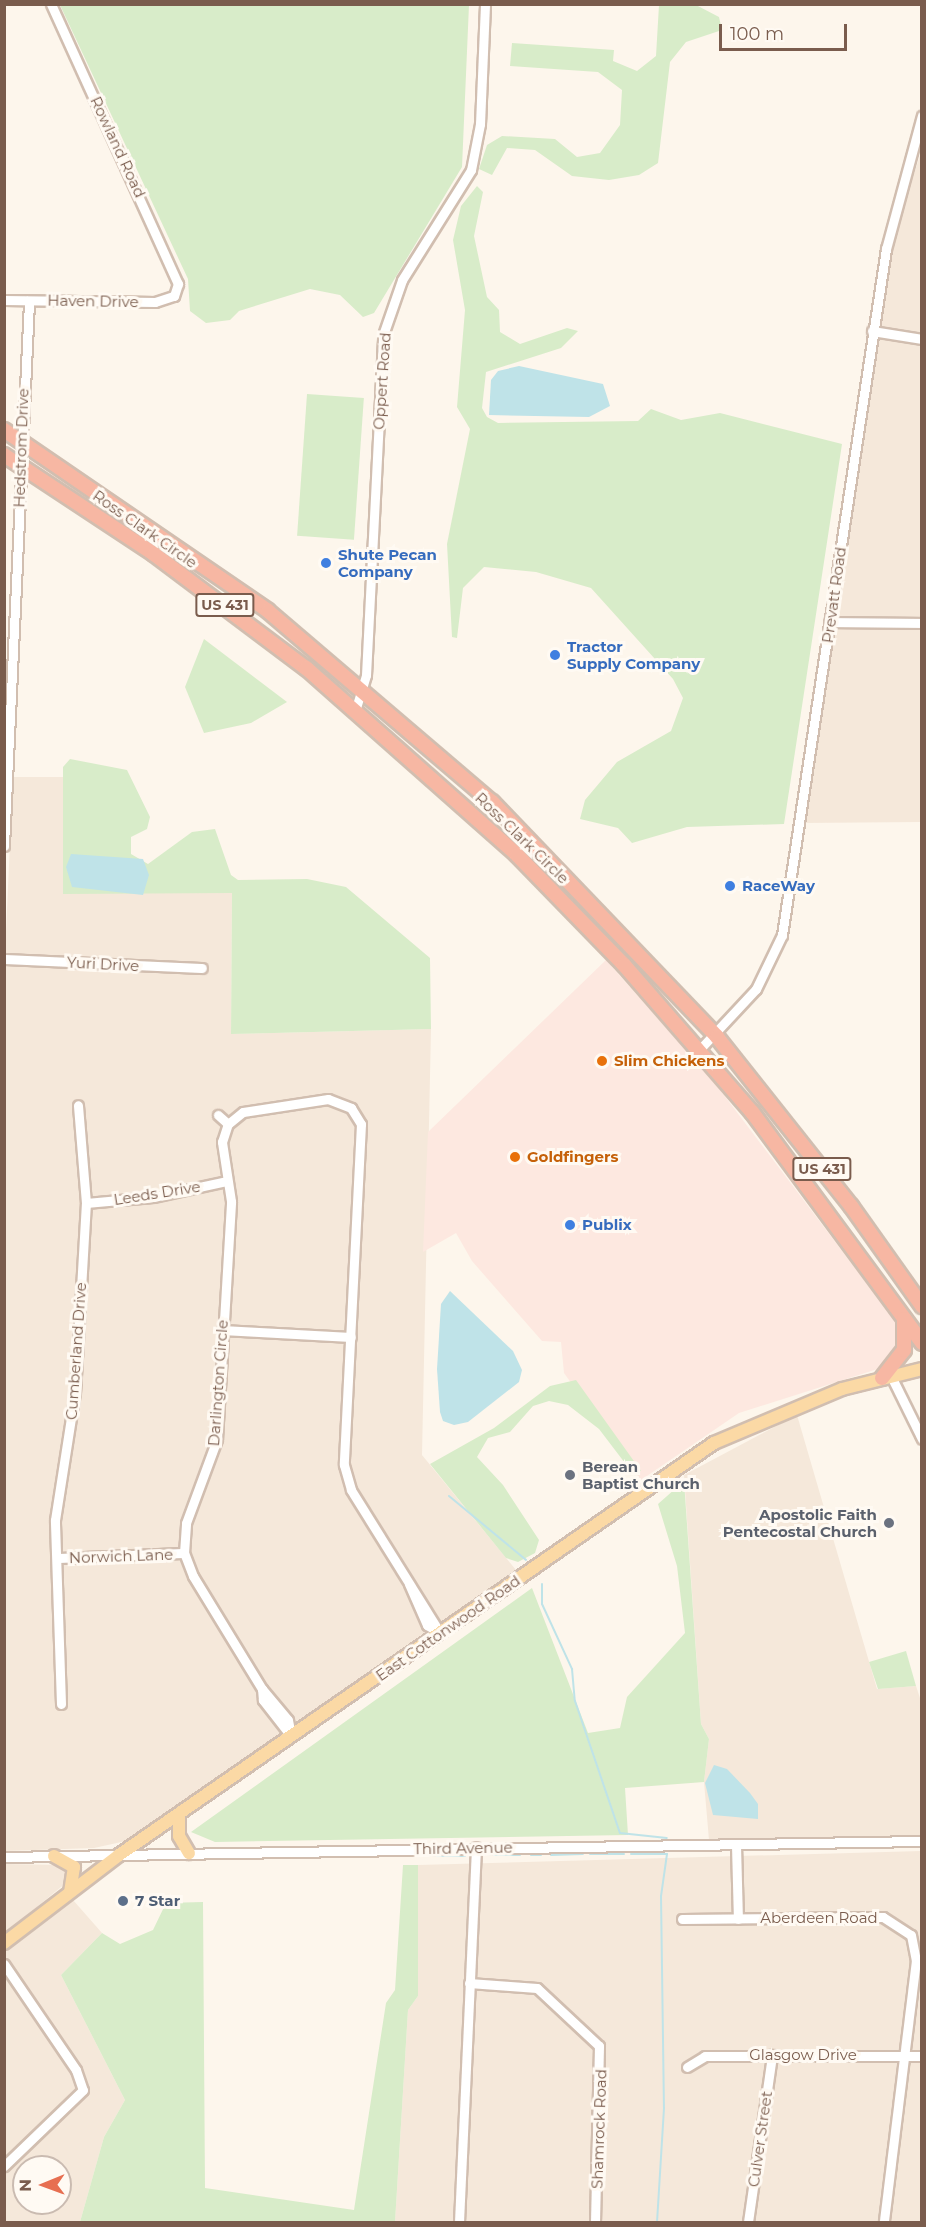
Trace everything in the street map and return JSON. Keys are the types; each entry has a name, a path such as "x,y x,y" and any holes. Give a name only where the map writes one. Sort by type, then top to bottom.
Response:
{"highway":[{"name":"Ross Clark Circle","path":"4,430 205,564 364,688 531,839 717,1037 796,1135 921,1306"},
{"name":"Ross Clark Circle","path":"4,455 215,598 356,708 518,855 700,1049 772,1138 921,1343"},
{"path":"518,855 531,839"},
{"path":"772,1138 785,1142 796,1135"},
{"path":"887,1377 904,1350 904,1317"}],"main road":[{"name":"East Cottonwood Road","path":"4,1943 118,1855 714,1443 797,1405 921,1369"},
{"path":"179,1814 179,1836 189,1853"},
{"path":"54,1856 74,1867 70,1892"}],"street":[{"name":"Rowland Road","path":"51,4 178,275 177,291"},
{"name":"Oppert Road","path":"356,708 364,688 383,336 402,280 453,205 477,149 485,4"},
{"name":"Prevatt Road","path":"700,1049 717,1037 756,989 782,935 886,249 921,121"},
{"name":"Haven Drive","path":"4,300 155,302 177,291"},
{"name":"Hedstrom Drive","path":"4,846 20,440 29,301"},
{"path":"872,331 921,339"},
{"path":"830,622 921,623"},
{"name":"Yuri Drive","path":"4,959 202,968"},
{"path":"218,1115 228,1124 249,1110 322,1099 354,1105 363,1137 351,1337 346,1474 440,1634"},
{"name":"Cumberland Drive","path":"61,1704 55,1520 75,1393 86,1203 78,1105"},
{"name":"Darlington Circle","path":"184,1553 186,1523 217,1439 227,1181 222,1142 228,1124"},
{"name":"Leeds Drive","path":"86,1203 153,1197 227,1181"},
{"path":"222,1330 351,1337"},
{"path":"887,1377 921,1439"},
{"path":"184,1553 262,1689 282,1712 291,1736"},
{"name":"Norwich Lane","path":"57,1558 184,1553"},
{"name":"Third Avenue","path":"4,1857 921,1841"},
{"path":"736,1845 738,1919"},
{"path":"459,2223 476,1847"},
{"name":"Aberdeen Road","path":"682,1919 876,1917 902,1925 917,1953 908,2054 884,2223"},
{"path":"4,1964 76,2070 83,2090 4,2166"},
{"name":"Shamrock Road","path":"469,1983 537,1988 599,2046 596,2223"},
{"name":"Glasgow Drive","path":"687,2067 705,2056 908,2054 921,2056"},
{"name":"Culver Street","path":"748,2223 772,2055"}],"shaded area":[{"path":"921,153 921,822 803,823 892,237"},
{"path":"13,777 64,777 63,893 232,893 231,1034 431,1029 422,1455 516,1570 126,1841 94,1848 5,1851 4,976"},
{"path":"606,960 714,1082 899,1326 899,1348 887,1366 739,1413 641,1480 564,1373 561,1342 542,1341 472,1261 456,1233 423,1252 428,1132"},
{"path":"797,1415 877,1689 916,1686 922,1704 921,1837 709,1840 704,1782 709,1739 701,1724 684,1475"},
{"path":"921,1851 921,2222 395,2222 408,2010 418,1996 418,1865"},
{"path":"5,1864 59,1865 69,1871 66,1883 5,1933"},
{"path":"73,1900 102,1933 61,1975 125,2100 104,2137 80,2222 5,2222 4,1953"}],"green space":[{"path":"60,5 469,5 462,167 374,313 363,317 340,295 310,289 239,311 230,320 206,323 190,311 188,279"},
{"path":"659,5 696,5 719,17 722,30 686,42 670,62 658,163 639,175 609,180 572,176 535,150 507,148 492,175 479,169 487,145 502,136 555,139 577,157 600,153 620,125 622,90 598,72 510,66 512,43 614,50 613,61 637,71 656,56"},
{"path":"477,186 483,192 474,236 487,297 499,310 500,332 520,344 567,328 578,331 561,348 486,372 482,408 487,417 498,423 638,421 651,409 681,420 720,413 842,444 784,824 687,827 632,843 618,828 580,819 585,800 617,762 671,731 683,698 673,679 591,588 536,572 484,567 463,588 457,638 452,637 447,544 470,429 457,407 465,310 453,240 461,206"},
{"path":"307,394 364,398 354,540 297,536"},
{"path":"204,639 287,702 251,723 204,733 185,687"},
{"path":"70,759 127,770 150,817 147,829 131,837 131,854 148,864 192,832 215,829 231,875 238,880 307,879 346,887 430,958 431,1029 231,1034 232,893 63,894 63,767"},
{"path":"576,1380 641,1471 631,1471 599,1429 568,1405 549,1401 533,1406 510,1432 488,1438 477,1457 503,1485 539,1540 535,1553 518,1562 506,1558 430,1464 494,1428 550,1386"},
{"path":"684,1481 701,1724 709,1739 704,1782 625,1788 628,1835 215,1842 191,1832 532,1588 588,1733 620,1728 627,1697 685,1633 677,1566 658,1504"},
{"path":"906,1651 916,1686 878,1689 869,1662"},
{"path":"403,1865 418,1865 418,1996 408,2010 395,2222 80,2222 104,2137 125,2100 61,1975 102,1933 120,1944 153,1930 166,1903 203,1902 205,2188 354,2210 386,2003 395,1990"}],"water":[{"path":"519,366 603,384 610,406 589,417 489,415 491,380 498,371"},
{"path":"71,854 143,859 149,875 143,895 72,887 66,867"},
{"path":"450,1291 513,1351 522,1370 519,1382 468,1422 454,1425 443,1421 440,1412 437,1369 441,1304"},
{"path":"714,1765 727,1769 750,1793 758,1804 758,1819 713,1815 705,1783"}],"waterway":[{"path":"449,1496 526,1560"},
{"path":"542,1584 542,1604 572,1669 575,1701 620,1833 667,1838"},
{"path":"551,1855 583,1854"},
{"path":"590,1854 624,1854"},
{"path":"631,1854 667,1854 661,1896 664,2108 657,2222"},
{"path":"488,1855 520,1855"},
{"path":"531,1855 541,1855"},
{"path":"399,1856 424,1856"},
{"path":"432,1856 465,1856"}],"place":[{"name":"Shute Pecan Company","path":"326,563"},
{"name":"Tractor Supply Company","path":"555,655"},
{"name":"RaceWay","path":"730,886"},
{"name":"Slim Chickens","path":"602,1061"},
{"name":"Goldfingers","path":"515,1157"},
{"name":"Publix","path":"570,1225"},
{"name":"Berean Baptist Church","path":"570,1475"},
{"name":"Apostolic Faith Pentecostal Church","path":"889,1523"},
{"name":"7 Star","path":"123,1901"}]}
